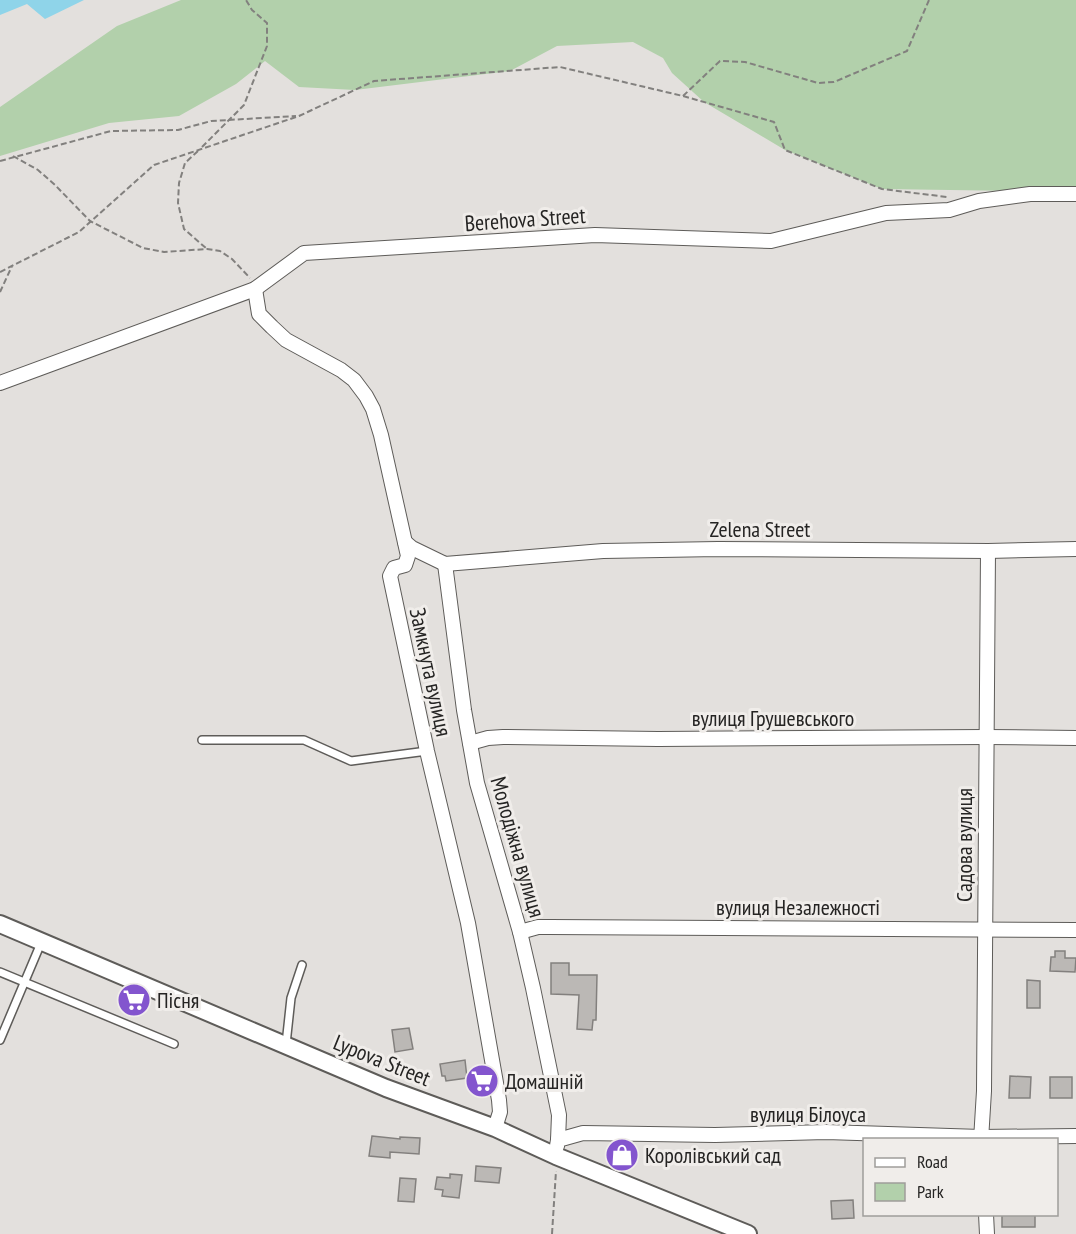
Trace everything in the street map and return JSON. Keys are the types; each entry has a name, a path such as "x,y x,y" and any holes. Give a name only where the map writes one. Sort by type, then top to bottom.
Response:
{"street":[{"name":"Berehova Street","path":"0,383 255,289 304,253 595,235 771,241 886,213 949,210 979,201 1030,194 1076,194"},
{"name":"Замкнута вулиця","path":"255,289 259,314 286,340 341,370 354,380 373,409 381,435 408,561 405,565 394,568 390,576 427,752 468,923 484,1007 499,1100 500,1112 495,1128"},
{"path":"405,542 412,548 445,564"},
{"name":"Zelena Street","path":"445,564 614,551 1076,549"},
{"name":"Садова вулиця","path":"981,1138 984,1091 988,551"},
{"name":"Молодіжна вулиця","path":"445,564 464,711 477,783 520,933 543,1032 559,1115 557,1148"},
{"name":"вулиця Грушевського","path":"470,743 503,737 658,740 1076,738"},
{"name":"Lypova Street","path":"0,924 386,1088 557,1148 748,1234"},
{"name":"вулиця Незалежності","path":"520,933 537,927 1076,930"},
{"name":"вулиця Білоуса","path":"557,1148 583,1133 715,1135 826,1132 981,1138 1076,1136"},
{"path":"986,1216 987,1234"}],"lane":[{"path":"202,740 304,740 351,761 427,752"},
{"path":"0,1040 41,942"},
{"path":"286,1045 291,998 302,965"},
{"path":"0,972 174,1044"}],"path":[{"path":"207,249 184,229 178,202 178,183 185,163 244,105 267,46 267,24 252,10 246,0"},
{"path":"683,96 720,60 745,62 818,83 834,82 907,51 928,0"},
{"path":"0,272 79,232 154,165 299,116 374,81 560,67 683,96 774,122 785,150 882,189 947,197"},
{"path":"0,160 111,131 178,130 211,121 299,116"},
{"path":"13,156 47,177 90,222 143,248 174,252 207,249 220,251 232,259 252,281 255,289"},
{"path":"0,292 12,266"},
{"path":"552,1234 557,1148"}],"green space":[{"path":"181,0 1076,0 1076,192 882,189 785,150 704,102 672,73 663,58 633,42 557,46 510,71 355,90 299,87 265,61 236,84 179,116 109,123 0,156 0,107 117,26"}],"water":[{"path":"0,0 84,0 45,19 27,4 0,15"}],"building":[{"path":"1055,951 1065,951 1065,958 1076,958 1075,972 1050,971 1051,957 1055,957"},
{"path":"551,963 569,963 569,975 597,975 596,1020 593,1020 592,1030 577,1029 579,995 551,994"},
{"path":"1027,980 1040,981 1040,1008 1027,1008"},
{"path":"409,1028 413,1049 395,1052 392,1030"},
{"path":"465,1060 467,1078 446,1081 445,1076 442,1076 440,1064"},
{"path":"1010,1076 1031,1077 1030,1098 1009,1098"},
{"path":"1050,1077 1072,1077 1072,1098 1050,1098"},
{"path":"372,1136 400,1139 400,1137 420,1138 419,1154 390,1152 390,1158 369,1156"},
{"path":"476,1166 501,1168 499,1183 475,1181"},
{"path":"450,1174 462,1175 459,1198 442,1196 443,1190 435,1189 437,1177 450,1178"},
{"path":"400,1178 416,1179 414,1202 398,1201"},
{"path":"853,1200 854,1218 832,1219 831,1201"},
{"path":"1002,1216 1035,1216 1035,1227 1002,1227"}],"place":[{"name":"Пісня","path":"134,1000"},
{"name":"Домашній","path":"482,1081"},
{"name":"Королівський сад","path":"622,1155"}]}
